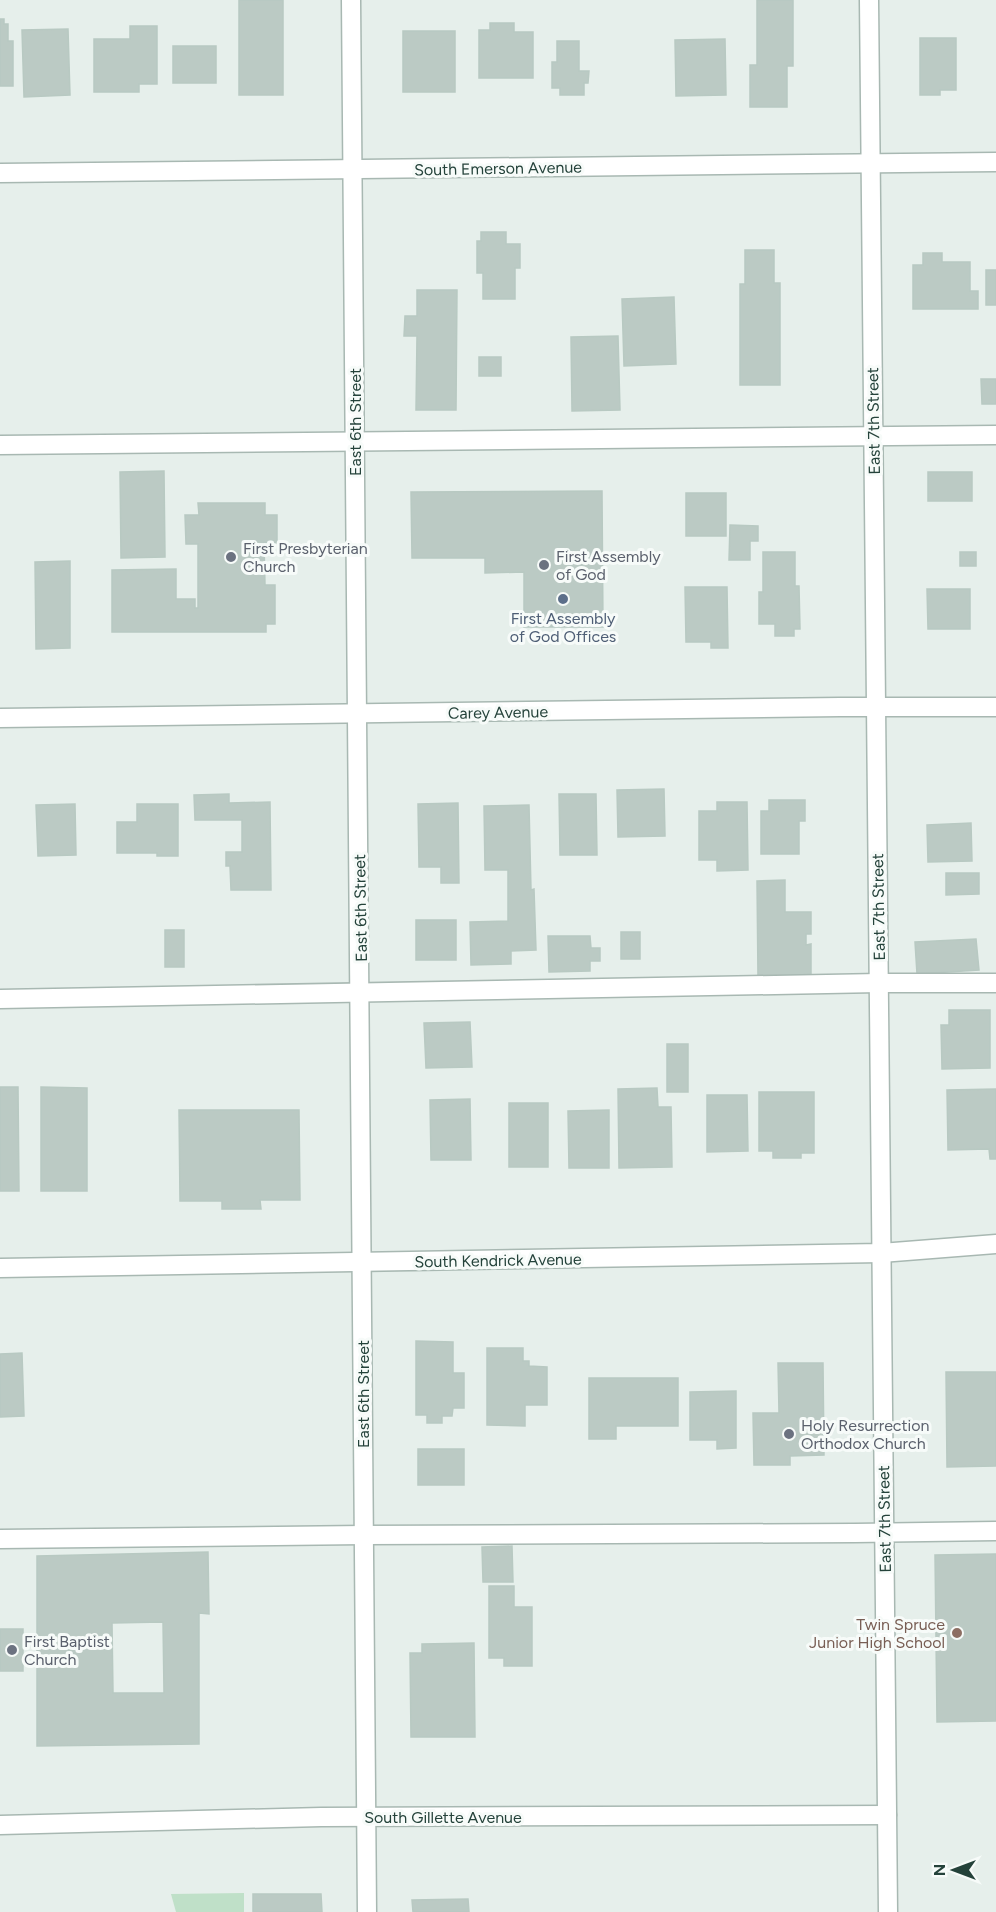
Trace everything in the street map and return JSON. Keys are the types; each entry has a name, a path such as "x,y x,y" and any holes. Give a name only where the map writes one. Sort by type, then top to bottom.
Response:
{"street":[{"name":"East 6th Street","path":"351,0 367,1912"},
{"name":"East 7th Street","path":"869,0 888,1912"},
{"name":"South Emerson Avenue","path":"0,173 996,162"},
{"path":"0,446 996,435"},
{"name":"Carey Avenue","path":"0,718 996,707"},
{"path":"0,999 879,983 996,983"},
{"name":"South Kendrick Avenue","path":"0,1268 881,1253 996,1244"},
{"path":"0,1539 996,1531"},
{"name":"South Gillette Avenue","path":"0,1825 366,1817 887,1815"}],"green space":[{"path":"244,1893 244,1912 176,1912 171,1894"}],"building":[{"path":"239,0 283,0 283,95 239,95"},
{"path":"757,0 793,0 793,66 787,66 787,107 750,107 750,65 757,65"},
{"path":"0,19 4,19 4,24 8,24 8,41 13,41 13,86 0,86"},
{"path":"490,23 514,23 514,32 533,32 533,78 479,78 479,30 490,30"},
{"path":"130,26 157,26 157,84 139,84 139,92 94,92 94,39 130,39"},
{"path":"68,29 70,95 24,97 22,30"},
{"path":"403,31 455,31 455,92 403,92"},
{"path":"920,38 956,38 956,90 940,90 940,95 920,95"},
{"path":"725,39 726,95 676,96 675,40"},
{"path":"557,41 579,41 579,71 589,71 588,83 584,83 584,95 560,95 560,88 552,88 552,62 557,62"},
{"path":"173,46 216,46 216,83 173,83"},
{"path":"481,232 506,232 506,244 520,244 520,268 515,268 515,299 483,299 483,273 477,273 477,241 481,241"},
{"path":"745,250 774,250 774,283 780,283 780,385 740,385 740,284 745,284"},
{"path":"923,253 942,253 942,262 970,262 970,291 978,291 978,309 913,309 913,265 923,265"},
{"path":"986,270 996,270 996,305 986,305"},
{"path":"417,290 457,290 456,410 416,410 417,336 404,336 405,316 417,316"},
{"path":"674,297 676,364 624,366 622,299"},
{"path":"618,336 620,410 572,411 571,337"},
{"path":"479,357 501,357 501,376 479,376"},
{"path":"981,379 996,379 996,404 982,404"},
{"path":"164,471 165,557 121,558 120,472"},
{"path":"928,472 972,472 972,501 928,501"},
{"name":"First Assembly of God","path":"602,491 603,627 524,627 524,572 485,573 485,558 412,558 411,492"},
{"path":"686,493 726,493 726,536 686,536"},
{"name":"First Presbyterian Church","path":"198,503 265,503 265,515 277,515 277,543 264,543 265,585 275,585 275,624 266,624 266,632 112,632 112,570 176,569 176,599 195,599 195,608 198,608 198,544 186,544 185,515 199,515"},
{"path":"730,525 758,526 758,541 750,541 750,560 729,560"},
{"path":"763,552 795,552 795,586 799,586 800,629 794,629 794,636 775,636 775,624 759,624 759,592 763,592"},
{"path":"960,552 976,552 976,566 960,566"},
{"path":"70,561 70,648 36,649 35,562"},
{"path":"685,587 727,587 728,648 711,648 711,642 686,642"},
{"path":"927,589 970,589 970,629 928,629"},
{"path":"664,789 665,836 618,837 617,790"},
{"path":"229,794 229,803 270,802 271,890 231,890 230,866 226,866 226,852 242,852 242,820 195,820 194,795"},
{"path":"559,794 596,794 597,855 560,855"},
{"path":"769,800 805,800 805,821 799,821 799,854 761,854 761,811 769,811"},
{"path":"717,802 747,802 748,870 717,871 717,860 699,860 699,811 717,811"},
{"path":"458,803 459,883 441,883 441,867 419,867 418,804"},
{"path":"75,804 76,855 38,856 36,805"},
{"path":"137,804 178,804 178,856 157,856 157,853 117,853 117,822 137,822"},
{"path":"529,805 531,890 534,889 536,950 511,951 511,964 471,965 470,922 508,921 508,870 485,870 484,806"},
{"path":"971,823 972,861 928,862 927,825"},
{"path":"946,873 979,873 979,894 946,895"},
{"path":"785,880 785,912 811,912 811,934 806,934 806,945 811,944 811,977 758,977 757,881"},
{"path":"416,920 456,920 456,960 416,960"},
{"path":"165,930 184,930 184,967 165,967"},
{"path":"621,932 640,932 640,959 621,959"},
{"path":"548,936 590,936 591,948 600,948 600,961 590,961 590,971 549,972"},
{"path":"976,939 979,970 917,974 915,942"},
{"path":"949,1010 990,1010 990,1068 942,1069 941,1025 949,1025"},
{"path":"470,1022 472,1067 426,1068 424,1023"},
{"path":"667,1044 688,1044 688,1092 667,1092"},
{"path":"0,1087 18,1087 19,1191 0,1191"},
{"path":"41,1087 87,1088 87,1191 41,1191"},
{"path":"657,1088 658,1107 671,1107 672,1167 619,1168 618,1089"},
{"path":"996,1089 996,1159 990,1159 989,1149 948,1150 947,1090"},
{"path":"759,1092 814,1092 814,1153 801,1153 801,1158 773,1158 773,1151 759,1151"},
{"path":"707,1095 747,1095 748,1151 707,1152"},
{"path":"470,1099 471,1160 431,1160 430,1100"},
{"path":"509,1103 548,1103 548,1167 509,1167"},
{"path":"179,1110 299,1110 300,1200 260,1200 261,1209 222,1209 222,1201 180,1201"},
{"path":"609,1110 609,1168 569,1168 568,1111"},
{"path":"416,1341 453,1342 453,1373 464,1373 464,1408 453,1408 452,1416 442,1416 442,1423 427,1423 427,1415 416,1415"},
{"path":"487,1348 523,1348 523,1361 529,1361 529,1366 547,1367 547,1405 525,1405 525,1426 487,1425"},
{"path":"22,1353 24,1416 0,1417 0,1354"},
{"name":"Holy Resurrection Orthodox Church","path":"778,1363 823,1363 824,1455 790,1456 790,1465 754,1465 753,1413 779,1413"},
{"path":"946,1372 996,1372 996,1466 947,1467"},
{"path":"589,1378 678,1378 678,1426 616,1426 616,1439 589,1439"},
{"path":"736,1391 736,1448 717,1449 717,1440 690,1440 690,1392"},
{"path":"418,1449 464,1449 464,1485 418,1485"},
{"path":"512,1546 513,1582 483,1582 482,1547"},
{"path":"208,1552 209,1614 199,1613 199,1744 37,1746 37,1556","holes":["163,1622 164,1693 113,1693 112,1623"]},
{"path":"996,1554 996,1721 937,1722 935,1555"},
{"path":"489,1586 514,1586 514,1607 532,1607 532,1666 504,1666 504,1658 489,1658"},
{"name":"First Baptist Church","path":"0,1629 23,1629 23,1671 0,1671"},
{"path":"474,1643 475,1737 411,1737 410,1653 422,1653 422,1644"},
{"path":"253,1894 321,1894 322,1912 253,1912"},
{"path":"468,1899 469,1912 413,1912 412,1900"}],"place":[{"name":"First Presbyterian Church","path":"231,557"},
{"name":"First Assembly of God","path":"544,565"},
{"name":"First Assembly of God Offices","path":"563,599"},
{"name":"Holy Resurrection Orthodox Church","path":"789,1434"},
{"name":"Twin Spruce Junior High School","path":"957,1633"},
{"name":"First Baptist Church","path":"12,1650"}]}
